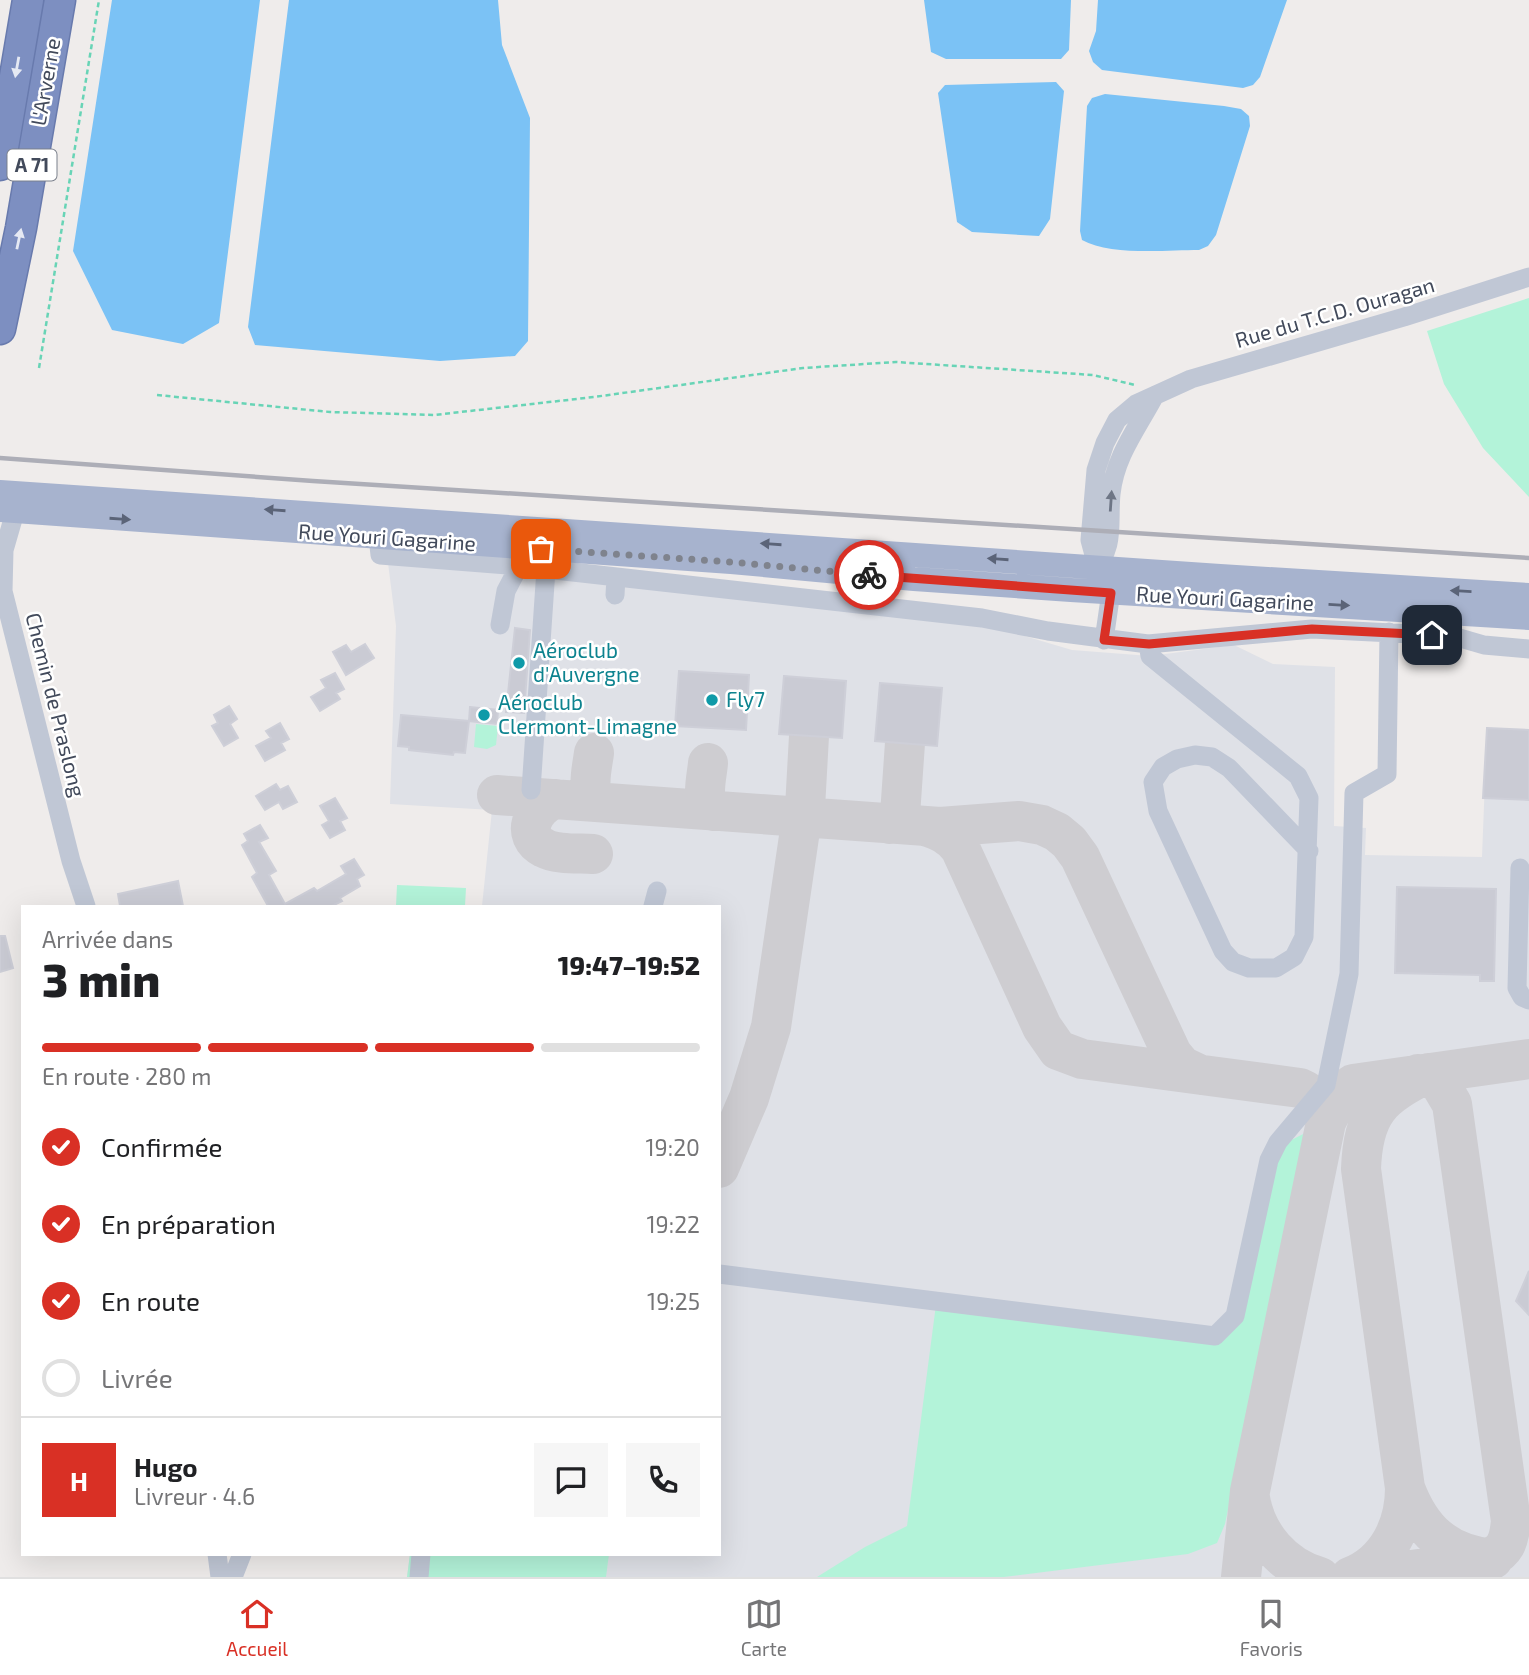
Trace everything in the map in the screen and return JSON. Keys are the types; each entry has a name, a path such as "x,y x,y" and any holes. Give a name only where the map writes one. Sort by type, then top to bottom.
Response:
{"highway":[{"name":"L'Arverne","path":"0,165 28,0"},
{"name":"L'Arverne","path":"0,330 21,228 60,0"}],"main road":[{"name":"Rue Youri Gagarine","path":"0,492 1529,595"},
{"name":"Rue Youri Gagarine","path":"8,511 379,546 731,562 1111,593 1529,618"}],"street":[{"name":"Rue du T.C.D. Ouragan","path":"1111,593 1097,566 1100,541 1096,470 1105,443 1117,420 1136,404 1191,379 1404,317 1529,277"},
{"name":"Chemin de Praslong","path":"8,511 3,592 71,861 86,905"},
{"path":"1066,564 1100,541 1128,558 1187,563 1220,576"},
{"path":"379,546 546,569 615,586 982,618 1104,640 1149,644 1312,629 1452,636 1484,645 1529,649"},
{"path":"500,625 506,592 519,566"},
{"path":"1071,590 1097,566"},
{"path":"531,790 546,569"},
{"path":"1104,640 1111,593 1128,580 1186,584 1220,576"},
{"path":"721,1274 1215,1336 1235,1316 1269,1160 1278,1142 1326,1086 1349,974 1354,793 1387,774 1389,632"},
{"path":"1149,644 1150,656 1298,776 1309,798 1309,851 1304,937 1294,957 1276,968 1249,968 1233,962 1223,951 1158,811 1153,782 1163,767 1177,759 1195,755 1212,757 1229,768 1309,851"},
{"path":"1520,868 1517,988 1522,997 1529,1000"},
{"path":"217,1556 220,1577"},
{"path":"233,1577 241,1556"},
{"path":"419,1577 421,1556"}],"path":[{"path":"39,368 99,0"},
{"path":"157,396 330,412 435,415 594,397 803,368 896,362 1093,376 1131,383 1154,396"}],"shaded area":[{"path":"388,563 519,573 980,623 1072,650 1150,656 1234,645 1273,664 1335,667 1334,826 1366,828 1365,855 1482,857 1487,728 1529,730 1529,1577 407,1577 410,1556 721,1556 721,905 482,905 492,810 390,804 396,626"}],"green space":[{"path":"1529,298 1529,497 1483,448 1444,384 1427,331"},
{"path":"476,724 498,726 496,745 487,749 474,747"},
{"path":"397,885 466,888 465,905 396,905"},
{"path":"1307,1132 1225,1524 1217,1543 1188,1554 1004,1577 817,1577 865,1547 907,1526 937,1297 1226,1332 1268,1152"},
{"path":"410,1556 609,1556 606,1577 407,1577"}],"water":[{"path":"112,0 260,0 219,323 183,344 112,330 73,251"},
{"path":"289,0 498,0 502,45 530,118 528,341 515,356 440,361 255,345 248,327"},
{"path":"924,0 1071,0 1069,50 1061,59 946,59 931,52"},
{"path":"1098,0 1287,0 1260,77 1253,85 1243,88 1102,70 1093,62 1089,51 1096,31"},
{"path":"1056,82 1064,91 1050,219 1039,236 972,232 957,222 938,93 945,85"},
{"path":"1105,94 1224,106 1241,109 1249,116 1250,126 1216,235 1208,246 1199,250 1139,251 1107,248 1082,240 1080,231 1087,106 1092,98"}],"building":[{"name":"Aéroclub d'Auvergne","path":"515,628 530,630 524,713 506,712"},
{"path":"365,644 374,658 346,675 333,652 346,645 351,652"},
{"name":"Fly7","path":"679,671 749,675 746,730 675,726"},
{"path":"335,673 344,689 336,693 340,699 320,711 311,697 326,688 321,680"},
{"path":"784,676 846,681 842,738 779,734"},
{"path":"880,683 942,688 937,746 875,741"},
{"path":"229,706 237,719 230,724 238,738 224,746 212,726 218,723 214,715"},
{"name":"Aéroclub Clermont-Limagne","path":"470,707 498,710 497,724 469,721"},
{"path":"401,715 469,721 465,753 454,752 453,755 409,750 409,747 398,746"},
{"path":"280,723 289,739 281,743 285,750 265,761 256,746 271,738 266,731"},
{"path":"1487,728 1529,730 1529,800 1483,798"},
{"path":"276,784 280,790 288,786 297,802 283,809 279,802 265,810 256,796"},
{"path":"335,798 347,818 340,821 345,830 330,838 322,825 329,821 320,806"},
{"path":"260,825 268,838 259,842 276,871 269,875 285,904 314,888 317,891 346,874 341,866 354,859 364,875 357,879 360,886 340,898 342,901 334,905 267,905 252,877 257,873 242,845 248,841 244,834"},
{"path":"178,881 183,905 120,905 118,894"},
{"path":"1397,887 1496,889 1494,981 1480,981 1480,975 1395,973"},
{"path":"0,936 5,936 13,968 0,972"},
{"path":"1529,1271 1529,1315 1516,1301"}],"taxiway":[{"path":"809,736 805,808 807,815 816,818"},
{"path":"889,824 896,821 900,815 905,743"},
{"path":"594,753 591,787 599,802"},
{"path":"708,763 705,796 709,807 714,811"},
{"path":"497,795 940,827 1019,821 1042,825 1069,842 1080,857 1172,1054 1182,1066 1201,1075"},
{"path":"555,799 540,808 535,815 532,836 544,848 555,852 593,854"},
{"path":"721,1163 749,1098 771,1027 800,830 805,822 816,818"},
{"path":"924,826 944,834 960,848 1042,1027 1058,1050 1082,1059 1300,1088 1314,1097 1322,1110 1326,1122 1250,1491 1241,1577"},
{"path":"1326,1122 1339,1096 1353,1084 1529,1059"},
{"path":"1405,1488 1361,1169 1362,1150 1370,1120 1377,1109 1398,1090 1429,1073"},
{"path":"1418,1074 1439,1082 1452,1104 1511,1521 1505,1545 1486,1560"},
{"path":"1350,1577 1374,1563 1391,1542 1402,1516 1405,1488 1419,1517 1437,1538 1462,1552 1493,1559"},
{"path":"1250,1498 1258,1525 1273,1548 1294,1566 1320,1577"},
{"path":"1361,1577 1483,1560"}],"railway":[{"path":"0,458 313,481 1529,558"}],"way so far":[{"path":"541,549 869,575"}],"place":[{"name":"Aéroclub d'Auvergne","path":"519,663"},
{"name":"Fly7","path":"712,700"},
{"name":"Aéroclub Clermont-Limagne","path":"484,715"}],"route":[{"path":"869,575 1111,593 1104,640 1149,644 1312,629 1432,635"}]}
